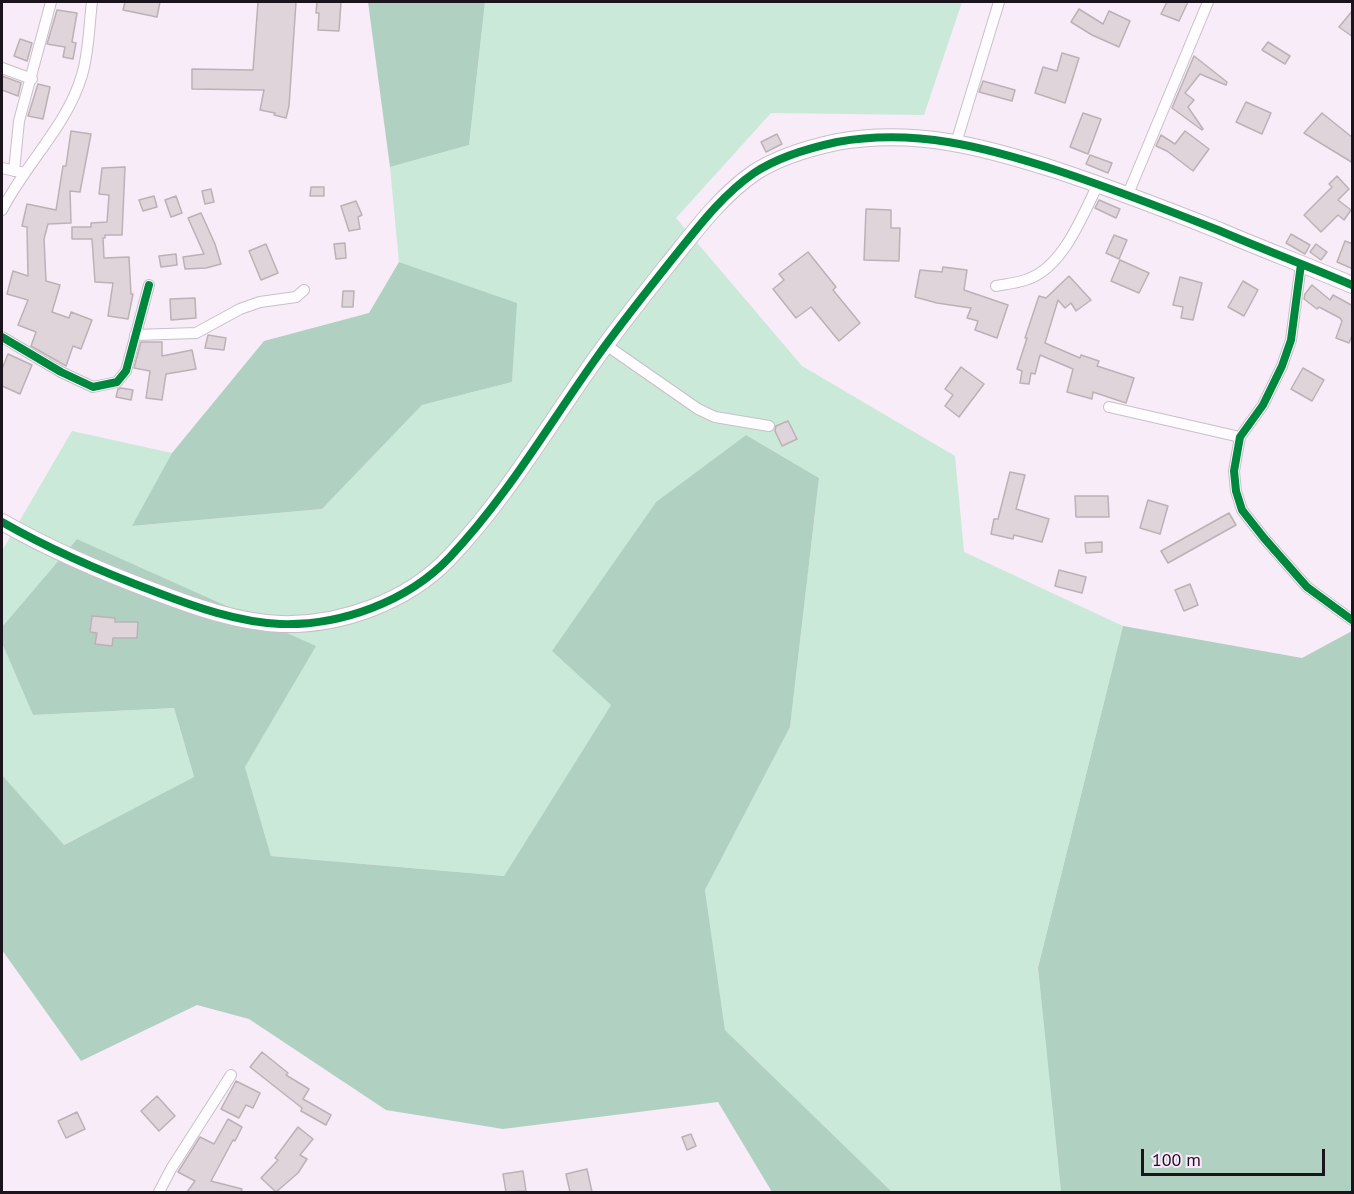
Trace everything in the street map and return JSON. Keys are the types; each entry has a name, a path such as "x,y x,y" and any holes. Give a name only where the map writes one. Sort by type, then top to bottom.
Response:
{"street":[{"path":"19,172 19,122 51,2"},
{"path":"2,210 19,172 61,121 74,96 82,74 92,2"},
{"path":"956,143 999,2"},
{"path":"1128,194 1208,2"},
{"path":"2,68 32,79"},
{"path":"2,522 94,569 183,602 255,621 279,624 323,621 355,614 389,600 419,582 448,560 530,457 606,345 702,223 730,193 755,172 785,157 839,142 908,137 986,148 1128,194 1353,285"},
{"path":"2,168 19,172"},
{"path":"996,286 1028,279 1041,273 1055,261 1079,222 1098,184"},
{"path":"1301,264 1291,340 1282,366 1263,405 1240,437 1234,471 1236,491 1242,510 1306,587 1353,620"},
{"path":"2,337 61,372 93,387 107,386 122,377 149,285"},
{"path":"135,335 196,333 240,309 260,302 296,297 304,290"},
{"path":"606,345 698,409 715,417 769,426"},
{"path":"1108,407 1240,437"},
{"path":"159,1192 171,1169 231,1075"}],"green space":[{"path":"368,2 485,2 469,145 390,167"},
{"path":"485,2 962,2 924,115 771,113 676,218 802,366 955,456 964,552 1123,626 1038,968 1061,1192 892,1192 725,1030 705,890 790,727 819,478 746,435 656,502 553,651 611,705 504,876 271,856 245,767 315,646 77,539 2,627 2,551 72,431 172,453 133,526 322,509 422,405 512,382 516,303 399,262 390,167 469,145"},
{"path":"399,262 517,303 512,382 422,405 322,509 132,526 172,453 264,341 369,313"},
{"path":"746,435 819,478 790,727 705,890 725,1030 892,1192 772,1192 718,1102 503,1129 386,1110 249,1019 197,1005 81,1061 2,950 2,775 64,845 194,777 174,708 33,715 2,643 2,627 77,539 316,646 245,767 271,856 504,876 611,705 552,651 656,502"},
{"path":"1123,626 1302,658 1352,631 1352,1192 1061,1192 1038,968"},
{"path":"2,643 33,715 174,708 194,778 63,845 2,775"}],"building":[{"path":"125,2 160,2 157,17 123,10"},
{"path":"258,2 296,2 289,106 286,118 260,110 264,90 192,89 192,69 253,70"},
{"path":"317,2 341,2 339,31 318,30"},
{"path":"1167,2 1188,2 1179,21 1161,14"},
{"path":"1079,9 1103,24 1109,11 1130,21 1119,47 1092,35 1071,22"},
{"path":"57,10 77,13 72,42 76,43 73,59 63,57 65,47 47,44"},
{"path":"1353,10 1353,37 1339,27"},
{"path":"20,39 32,43 27,61 14,56"},
{"path":"1268,42 1290,56 1285,64 1262,50"},
{"path":"1062,53 1079,58 1065,103 1035,93 1043,67 1057,71"},
{"path":"1194,56 1227,82 1226,85 1200,74 1185,93 1194,100 1188,107 1202,130 1172,108"},
{"path":"2,76 21,83 18,96 2,90"},
{"path":"983,81 1015,90 1012,101 979,92"},
{"path":"38,84 50,87 43,119 28,116"},
{"path":"1246,102 1271,113 1262,134 1236,122"},
{"path":"1083,113 1101,119 1088,154 1070,147"},
{"path":"1322,113 1353,138 1353,163 1304,133"},
{"path":"71,131 91,134 80,192 70,191 71,223 48,224 44,239 46,281 60,285 52,312 69,318 71,312 92,320 81,349 73,346 66,366 31,346 36,332 18,325 28,300 7,294 13,271 28,276 27,227 22,226 27,204 56,210"},
{"path":"1185,131 1209,149 1193,171 1167,151 1156,146 1161,135 1175,144"},
{"path":"777,134 782,144 766,152 761,142"},
{"path":"1090,155 1112,163 1108,173 1086,164"},
{"path":"125,167 122,235 105,235 103,238 104,258 129,257 131,294 133,294 128,319 108,316 113,283 95,282 92,239 72,239 72,227 91,227 91,223 107,222 109,195 99,194 102,168"},
{"path":"1337,176 1349,189 1338,200 1351,210 1344,220 1338,215 1321,232 1304,215 1332,187 1329,184"},
{"path":"311,187 324,187 324,196 310,196"},
{"path":"211,189 214,202 205,204 202,191"},
{"path":"154,196 157,207 143,211 139,200"},
{"path":"176,196 182,213 171,217 165,200"},
{"path":"1099,200 1120,209 1116,218 1095,208"},
{"path":"356,201 362,215 358,217 360,229 349,231 341,206"},
{"path":"866,209 891,210 891,228 900,228 899,261 864,260"},
{"path":"201,213 221,264 206,268 185,269 183,257 204,254 188,218"},
{"path":"1291,234 1310,245 1305,254 1286,243"},
{"path":"1114,235 1127,240 1119,259 1106,253"},
{"path":"1345,241 1353,244 1353,269 1337,262"},
{"path":"345,243 346,258 336,259 334,244"},
{"path":"266,244 278,273 261,280 249,251"},
{"path":"1316,244 1327,252 1321,260 1310,252"},
{"path":"808,252 836,287 833,290 860,323 839,341 811,307 796,318 773,289 784,280 779,274"},
{"path":"176,254 177,265 161,267 159,256"},
{"path":"1120,260 1149,273 1139,293 1111,281"},
{"path":"943,267 967,270 964,290 1008,305 997,338 975,330 978,321 967,318 971,308 915,297 920,270 942,272"},
{"path":"1069,276 1091,300 1076,311 1071,303 1065,308 1058,300 1045,343 1080,358 1081,355 1099,361 1097,366 1134,378 1126,403 1093,392 1092,399 1067,392 1073,369 1040,355 1035,374 1031,373 1029,384 1020,383 1022,371 1017,369 1039,296 1046,298"},
{"path":"1180,277 1202,283 1193,320 1181,318 1183,307 1173,305"},
{"path":"1243,281 1258,290 1244,316 1228,307"},
{"path":"1312,285 1330,300 1333,295 1353,306 1353,333 1349,343 1336,338 1342,321 1340,318 1319,307 1317,309 1304,299"},
{"path":"343,291 354,291 353,307 342,307"},
{"path":"195,298 196,318 171,320 170,299"},
{"path":"208,335 226,338 224,350 205,348"},
{"path":"141,342 162,342 162,356 192,350 196,369 166,374 162,400 146,398 150,371 134,368"},
{"path":"8,354 32,365 20,394 2,386 2,369"},
{"path":"961,367 984,384 959,417 945,406 953,395 945,389"},
{"path":"1303,368 1324,380 1312,401 1291,389"},
{"path":"118,389 133,390 131,400 116,397"},
{"path":"788,421 797,439 782,446 775,431 776,426"},
{"path":"1010,472 1025,475 1016,509 1049,519 1042,542 1014,535 1013,539 991,534 994,519 998,519"},
{"path":"1075,496 1108,496 1109,517 1076,517"},
{"path":"1148,500 1168,506 1160,534 1140,528"},
{"path":"1229,513 1236,525 1168,563 1161,551"},
{"path":"1102,542 1102,552 1086,553 1085,543"},
{"path":"1059,570 1086,577 1082,593 1055,586"},
{"path":"1190,584 1198,605 1184,611 1175,590"},
{"path":"92,616 115,618 115,622 138,622 137,638 113,638 112,646 95,644 97,633 90,632"},
{"path":"262,1052 288,1073 286,1075 309,1089 303,1099 331,1115 326,1125 301,1111 302,1108 250,1067"},
{"path":"236,1081 260,1093 253,1108 246,1105 239,1118 221,1109"},
{"path":"157,1096 175,1116 159,1131 141,1111"},
{"path":"77,1112 85,1129 66,1138 58,1121"},
{"path":"228,1119 242,1127 211,1181 242,1189 241,1192 187,1192 195,1181 178,1172 200,1137 214,1144"},
{"path":"298,1127 313,1139 300,1155 307,1159 298,1173 276,1192 261,1178 278,1160 275,1158"},
{"path":"691,1134 696,1146 687,1150 682,1137"},
{"path":"587,1169 592,1192 570,1192 566,1174"},
{"path":"523,1171 526,1191 506,1192 503,1174"}],"cycle path":[{"path":"2,522 116,577 201,608 248,620 280,624 326,621 349,616 393,599 432,574 470,535 527,460 614,334 686,242 729,193 754,173 773,162 837,142 894,137 922,139 950,142 1004,154 1139,199 1352,285"},
{"path":"1301,264 1291,340 1282,366 1263,405 1240,437 1234,471 1236,491 1242,510 1307,587 1352,620"},
{"path":"2,337 61,372 93,387 117,382 126,371 149,285"}]}
